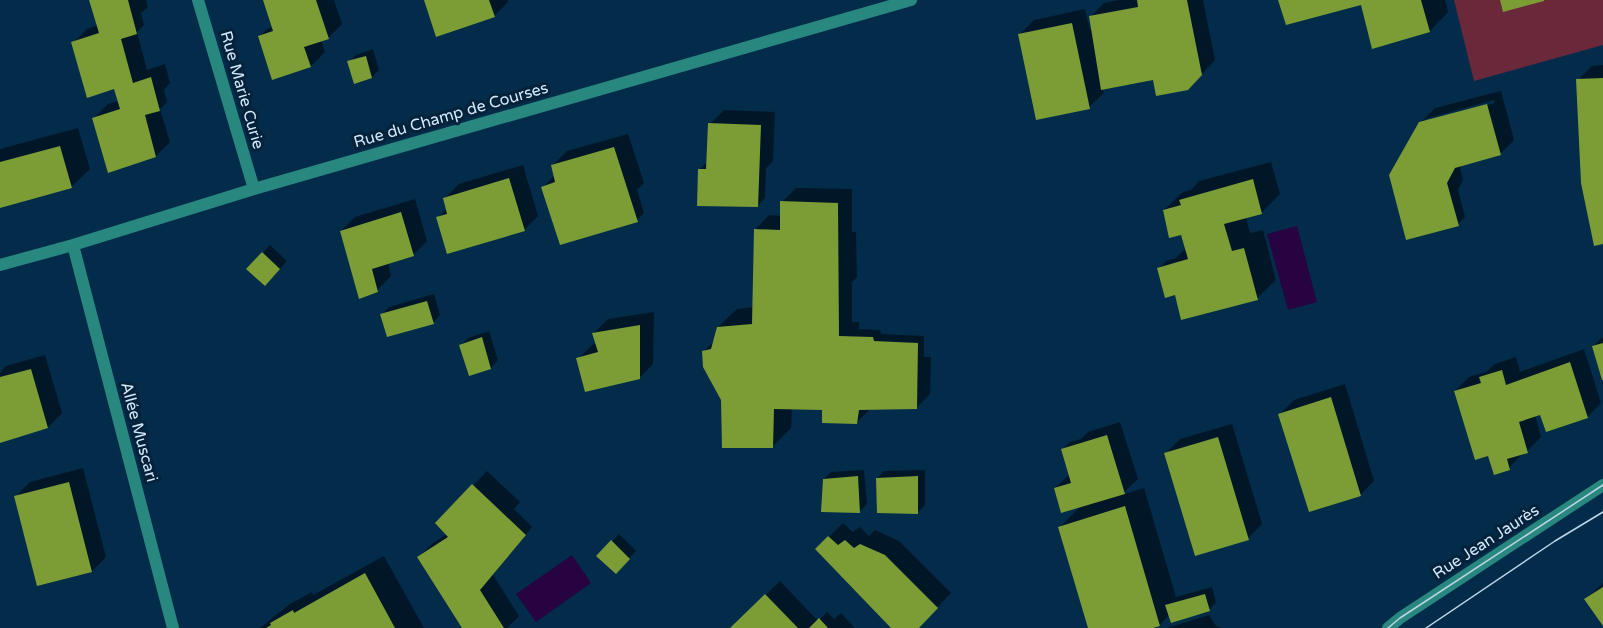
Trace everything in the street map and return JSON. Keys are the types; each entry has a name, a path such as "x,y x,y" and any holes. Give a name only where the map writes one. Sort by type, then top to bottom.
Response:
{"street":[{"name":"Rue Marie Curie","path":"198,0 254,189"},
{"name":"Rue du Champ de Courses","path":"0,265 886,4 911,0"},
{"name":"Allée Muscari","path":"73,245 173,628"},
{"name":"Rue Jean Jaurès","path":"1388,628 1419,605 1603,485"}],"shaded area":[{"path":"1454,0 1603,0 1603,45 1474,81"},
{"path":"1297,226 1317,302 1288,310 1267,234"},
{"path":"572,555 591,583 536,622 516,594"}],"building":[{"path":"89,0 128,0 137,34 121,39 133,83 151,77 160,111 145,115 156,157 108,173 92,118 120,109 114,89 87,98 71,42 99,33"},
{"path":"263,0 316,0 329,39 304,47 311,67 272,80 258,36 273,31"},
{"path":"424,0 489,0 495,17 436,37"},
{"path":"1137,0 1187,0 1202,75 1188,90 1156,96 1153,80 1101,90 1089,16 1138,7"},
{"path":"1278,0 1421,0 1430,32 1372,49 1361,5 1286,25"},
{"path":"1500,0 1544,0 1544,1 1503,12"},
{"path":"1072,23 1090,109 1036,120 1018,34"},
{"path":"366,56 372,78 354,84 347,61"},
{"path":"1603,78 1603,244 1594,246 1581,183 1576,79"},
{"path":"1487,104 1501,155 1455,168 1447,183 1459,226 1406,240 1389,175 1419,122"},
{"path":"708,123 761,125 758,207 697,206 698,169 706,169"},
{"path":"60,146 72,188 0,208 0,162"},
{"path":"614,147 638,222 560,245 541,187 555,182 551,165"},
{"path":"509,178 525,231 447,254 436,217 447,214 443,198"},
{"path":"1253,179 1262,214 1224,224 1232,251 1244,248 1258,300 1181,320 1175,295 1165,298 1157,268 1188,259 1181,235 1169,238 1163,210 1181,205 1179,200"},
{"path":"780,201 838,203 839,336 873,337 874,341 918,343 917,409 859,410 857,424 822,423 822,410 774,409 773,448 722,448 721,400 703,367 702,351 711,349 717,327 752,324 754,229 780,230"},
{"path":"401,212 414,256 372,269 378,292 359,299 340,231"},
{"path":"262,252 280,269 265,286 246,269"},
{"path":"427,301 434,324 387,337 380,314"},
{"path":"640,325 640,379 585,392 576,358 598,352 592,333"},
{"path":"482,337 491,369 469,376 459,345"},
{"path":"1603,343 1603,380 1602,380 1592,346"},
{"path":"1570,362 1588,418 1546,432 1540,415 1519,422 1528,453 1507,459 1510,470 1494,475 1488,456 1475,460 1454,391 1481,383 1479,377 1502,370 1506,385"},
{"path":"31,369 48,428 0,443 0,377"},
{"path":"1331,397 1361,496 1309,512 1278,414"},
{"path":"1107,435 1125,494 1061,513 1054,488 1071,483 1061,449"},
{"path":"1218,437 1249,540 1195,556 1164,453"},
{"path":"858,476 860,513 821,512 823,479"},
{"path":"918,476 918,514 877,513 876,478"},
{"path":"69,482 92,572 37,586 14,496"},
{"path":"472,484 526,535 480,590 504,628 462,628 417,557 448,537 435,523"},
{"path":"1125,506 1160,626 1153,628 1088,628 1058,527"},
{"path":"828,536 838,545 845,540 854,548 860,544 885,555 938,608 919,628 891,628 815,549"},
{"path":"611,540 630,559 616,574 596,556"},
{"path":"365,573 395,628 266,628 271,625 270,623 293,610 294,613"},
{"path":"1603,587 1603,626 1584,599"},
{"path":"765,594 798,628 730,628"},
{"path":"1205,594 1210,611 1171,623 1165,605"},
{"path":"819,618 828,628 809,628"}],"tram line":[{"path":"1388,628 1603,485"},
{"path":"1426,628 1555,541 1603,512"}]}
